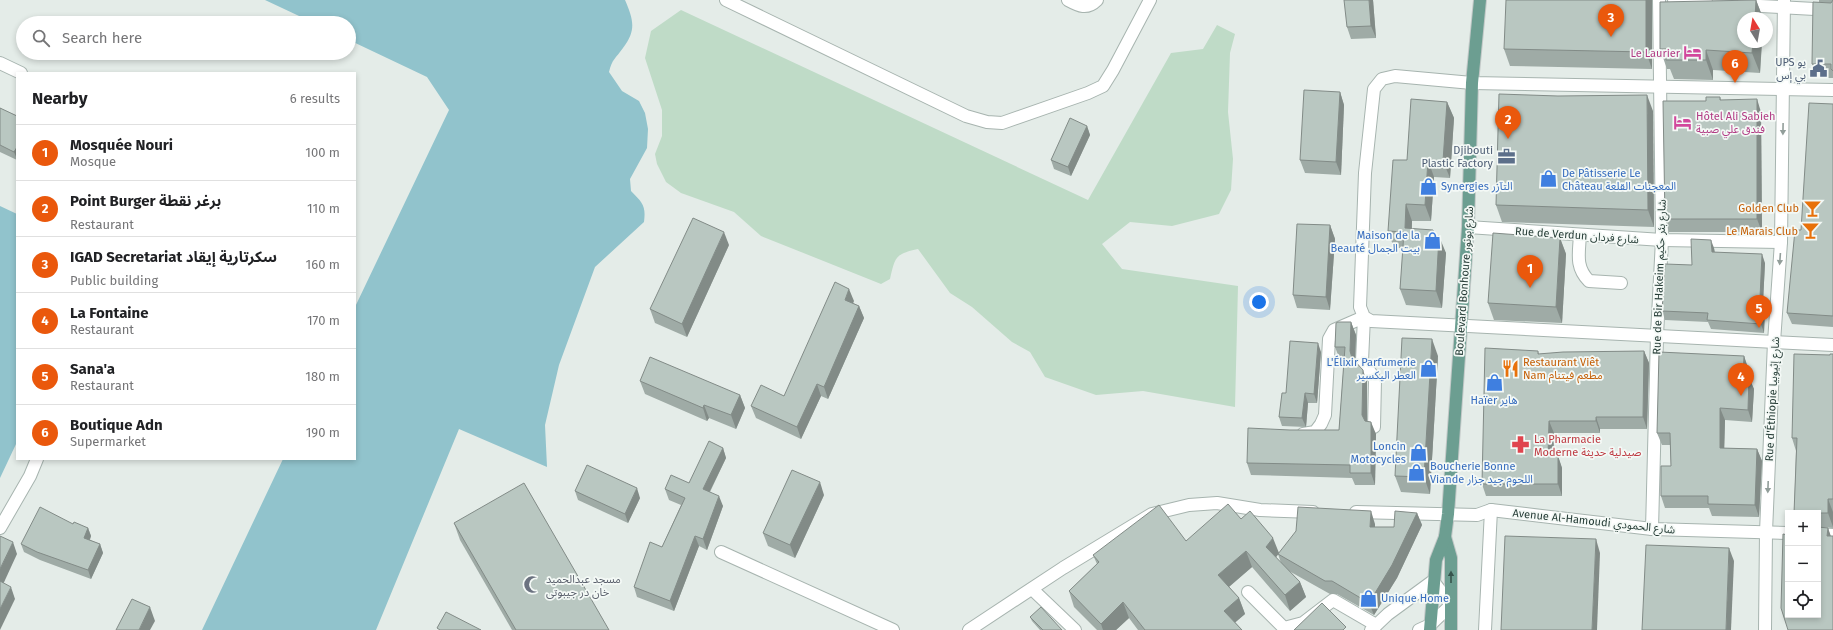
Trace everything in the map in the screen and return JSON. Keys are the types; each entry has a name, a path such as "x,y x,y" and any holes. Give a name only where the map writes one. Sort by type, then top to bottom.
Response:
{"main road":[{"name":"Boulevard Bonhoure شارع بونور","path":"1445,537 1448,514 1468,227 1472,83 1480,0"},
{"path":"1426,628 1436,560 1445,537"},
{"path":"1445,537 1451,558 1451,630"}],"street":[{"path":"726,0 966,116 987,122 1002,123 1088,94 1103,86 1114,70 1150,0"},
{"path":"1068,0 1081,7 1090,6 1097,0"},
{"name":"Rue de Bir Hakeim شارع بئر حكيم","path":"1652,529 1657,335 1662,240 1659,0"},
{"path":"1674,0 1725,4 1784,4 1833,10"},
{"name":"Rue d'Éthiopie شارع إثيوبيا","path":"1765,630 1766,532 1774,342 1781,242 1784,4"},
{"path":"0,63 19,72"},
{"path":"1374,427 1376,380 1370,372 1364,368 1362,361 1364,316 1360,306 1365,173 1374,88 1382,79 1395,76 1472,83 1833,90"},
{"name":"Rue de Verdun شارع فردان","path":"1468,227 1662,240 1781,242"},
{"path":"1580,235 1579,267 1583,276 1589,281 1621,283"},
{"path":"1364,316 1371,321 1833,345"},
{"path":"1289,434 1305,435 1316,432 1322,424 1325,415 1329,339 1334,330 1364,316"},
{"path":"0,528 30,476 37,460"},
{"path":"969,630 1063,568 1152,514 1188,505 1217,503 1260,510 1323,512"},
{"path":"1485,630 1491,510"},
{"name":"Avenue Al-Hamoudi شارع الحمودي","path":"1346,512 1477,515 1491,510 1652,529 1785,533"},
{"path":"1821,534 1833,535"},
{"path":"721,552 893,630"},
{"path":"1248,592 1284,628 1303,623 1333,600 1374,627 1401,604 1433,581 1451,605 1426,628"},
{"path":"1032,589 1075,630"}],"green space":[{"path":"681,10 1088,200 1171,53 1203,49 1217,25 1235,34 1230,53 1228,112 1233,159 1231,190 1219,214 1172,226 1130,222 1102,244 1122,269 1238,286 1235,407 1143,391 1096,395 1045,377 1030,352 1012,342 972,307 950,293 918,249 900,255 895,261 890,279 881,284 761,236 734,212 681,193 666,182 657,164 655,154 662,136 662,110 645,58 651,31"}],"water":[{"path":"265,0 625,0 632,19 632,30 627,42 613,61 609,72 622,91 639,101 645,113 648,129 647,148 630,179 631,191 641,202 644,208 644,222 595,267 559,365 545,425 547,467 459,429 376,630 202,630 283,460 356,460 356,305 449,110 427,77 356,43 356,16 299,16"},
{"path":"0,206 16,214 16,444 0,478"}],"building":[{"path":"1344,0 1369,0 1371,26 1347,27"},
{"path":"1506,0 1646,0 1646,52 1504,49"},
{"path":"1756,0 1755,12 1737,12 1737,48 1752,48 1752,53 1706,50 1706,60 1666,60 1666,49 1660,49 1660,2"},
{"path":"1833,0 1833,71 1831,69 1831,64 1812,64 1813,2 1831,3"},
{"path":"1304,90 1340,92 1336,162 1300,160"},
{"path":"1499,94 1558,96 1647,95 1648,210 1496,205"},
{"path":"1706,97 1720,97 1720,100 1757,99 1757,219 1665,219 1663,101 1706,101"},
{"path":"1411,99 1447,102 1443,161 1428,160 1425,205 1406,204 1405,228 1433,230 1433,236 1439,236 1436,291 1400,289 1404,232 1388,231 1393,160 1407,160"},
{"path":"1809,103 1833,104 1833,316 1787,313 1795,230 1801,230"},
{"path":"0,108 16,116 16,149 14,152 0,145"},
{"path":"1070,118 1087,126 1068,167 1051,160"},
{"path":"693,218 724,232 682,324 650,309"},
{"path":"1297,224 1330,225 1326,297 1293,295"},
{"path":"1493,233 1560,238 1556,307 1488,303"},
{"path":"1691,239 1711,240 1712,252 1762,254 1760,298 1762,299 1761,324 1707,320 1708,313 1662,311 1665,264 1692,265"},
{"path":"835,282 849,289 845,300 859,306 824,387 817,384 797,427 751,406 761,385 784,396"},
{"path":"1351,322 1350,351 1352,358 1363,370 1362,415 1365,421 1371,422 1371,473 1350,473 1350,465 1247,463 1248,428 1339,430 1345,347 1335,347 1336,323"},
{"path":"1402,338 1432,339 1424,477 1395,476"},
{"path":"1290,341 1318,343 1314,394 1305,393 1302,418 1279,417 1282,393 1286,393"},
{"path":"1485,348 1538,351 1538,354 1563,352 1644,351 1643,417 1596,417 1596,421 1549,421 1548,456 1558,456 1558,484 1482,484"},
{"path":"1659,352 1744,356 1743,377 1749,377 1748,410 1720,408 1720,448 1757,449 1755,505 1708,504 1708,496 1661,496 1661,466 1671,466 1670,433 1657,433"},
{"path":"1794,354 1833,354 1833,499 1828,499 1828,513 1821,513 1821,510 1794,510 1797,438 1792,438"},
{"path":"650,357 740,395 731,415 704,405 703,408 640,381"},
{"path":"709,441 723,448 703,489 719,496 703,539 695,536 670,601 634,587 650,542 662,547 685,498 665,489 671,475 689,483"},
{"path":"587,465 637,488 625,514 575,491"},
{"path":"792,470 820,482 790,545 763,533"},
{"name":"مسجد عبدالحمید خان در جیبوتی","path":"524,483 609,630 516,630 454,523"},
{"path":"1228,504 1241,519 1250,511 1273,538 1266,547 1300,582 1285,595 1246,551 1218,575 1239,598 1224,611 1242,630 1145,630 1123,602 1101,624 1069,591 1099,562 1093,555 1159,505 1186,541"},
{"path":"40,507 73,524 74,522 88,528 84,538 100,544 88,570 37,552 21,544"},
{"path":"1298,507 1371,511 1370,527 1394,527 1395,511 1417,513 1392,565 1369,603 1332,581 1325,581 1278,554 1296,531"},
{"path":"1821,527 1828,528 1827,536 1833,536 1833,630 1788,630 1781,608 1783,534 1785,534 1785,618 1821,618"},
{"path":"0,536 13,542 0,569"},
{"path":"1505,536 1596,539 1592,630 1501,630"},
{"path":"1646,545 1729,548 1726,630 1642,630"},
{"path":"0,581 11,587 0,609"},
{"path":"132,599 150,607 139,630 116,630"},
{"path":"1322,603 1346,627 1343,630 1294,630"},
{"path":"1041,607 1062,630 1043,630 1030,617"},
{"path":"446,612 481,630 440,630 437,628"}],"place":[{"name":"IGAD Secretariat سكرتارية إيقاد","path":"1611,37"},
{"name":"Le Laurier","path":"1693,53"},
{"name":"UPS يو بي إس","path":"1819,68"},
{"name":"Boutique Adn","path":"1735,83"},
{"name":"Hôtel Ali Sabieh فندق علي صبية","path":"1683,122"},
{"name":"Point Burger برغر نقطة","path":"1508,139"},
{"name":"Djibouti Plastic Factory","path":"1506,156"},
{"name":"De Pâtisserie Le Château المعجنات القلعة","path":"1549,179"},
{"name":"Synergies التآزر","path":"1428,186"},
{"name":"Golden Club","path":"1812,208"},
{"name":"Le Marais Club","path":"1811,231"},
{"name":"Maison de la Beauté بيت الجمال","path":"1433,241"},
{"name":"Mosquée Nouri","path":"1530,288"},
{"name":"Sana'a","path":"1759,328"},
{"name":"L'Élixir Parfumerie العطر اليكسير","path":"1429,368"},
{"name":"Restaurant Viêt Nam مطعم فيتنام","path":"1510,368"},
{"name":"Haïer هاير","path":"1494,382"},
{"name":"La Fontaine","path":"1741,396"},
{"name":"La Pharmacie Moderne صيدلية حديثة","path":"1521,445"},
{"name":"Loncin Motocycles","path":"1419,452"},
{"name":"Boucherie Bonne Viande اللحوم جيد جزار","path":"1417,472"},
{"name":"مسجد عبدالحمید خان در جیبوتی","path":"533,585"},
{"name":"Unique Home","path":"1368,598"}]}
